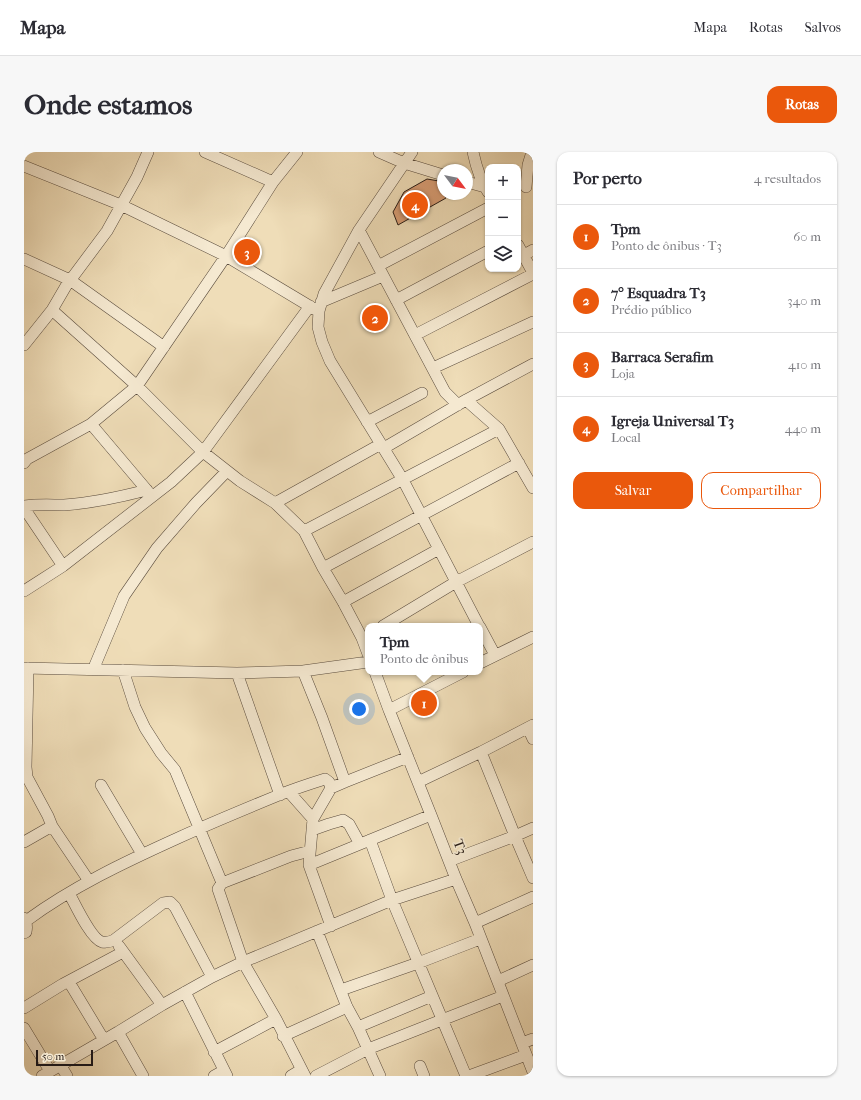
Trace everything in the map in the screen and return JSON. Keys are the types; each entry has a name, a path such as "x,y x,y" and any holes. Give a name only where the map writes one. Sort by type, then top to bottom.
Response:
{"street":[{"path":"24,344 52,310 70,280 107,231 137,177 148,152"},
{"path":"205,152 273,182"},
{"path":"25,460 91,424 137,386 226,256 273,182 297,152"},
{"path":"379,152 404,163 437,172"},
{"path":"24,591 63,566 150,493 171,482 204,452 317,306 359,230 412,152"},
{"path":"473,152 475,164 485,187"},
{"path":"526,187 528,165 532,152"},
{"path":"24,166 121,205 226,256 317,306"},
{"path":"473,184 485,189"},
{"path":"317,306 381,271 485,210"},
{"path":"359,230 445,392 499,429 533,488"},
{"path":"396,300 485,253"},
{"path":"415,335 533,273 529,253"},
{"path":"24,259 70,280 164,347"},
{"path":"317,306 318,327 322,342 330,361 403,480 478,623"},
{"path":"52,310 137,386 204,452 240,481 275,503 304,531 322,568 365,637"},
{"path":"433,368 533,322"},
{"path":"275,503 533,364"},
{"path":"367,422 422,393"},
{"path":"91,424 150,493"},
{"path":"304,531 499,429"},
{"path":"322,568 519,463"},
{"path":"93,670 124,596 157,548 196,503 227,471"},
{"path":"63,566 24,507 35,504 65,505 150,493"},
{"path":"388,623 456,582 533,542"},
{"path":"343,602 439,550"},
{"path":"483,633 494,655"},
{"path":"483,661 533,637"},
{"path":"89,881 52,826 27,777 25,738 26,668 237,673 303,671 365,662"},
{"path":"123,670 135,708 161,754 175,770 222,883"},
{"path":"303,671 345,782"},
{"path":"237,673 285,793 313,819"},
{"name":"T3","path":"376,675 533,1072"},
{"path":"389,710 457,675"},
{"path":"418,782 531,726 533,739"},
{"path":"481,752 533,878"},
{"path":"331,926 309,865 313,819 331,788 408,758"},
{"path":"24,933 26,932 27,927 25,920 89,881 142,854 200,828 285,793 324,779 329,782 331,788"},
{"path":"101,785 142,854"},
{"path":"309,865 431,815"},
{"path":"312,830 343,820 349,824 365,842 392,900 442,1020 472,1075 526,1055"},
{"path":"24,842 52,826"},
{"path":"449,861 533,828"},
{"path":"292,1076 303,1073 244,962 218,889 222,883 291,856 310,851"},
{"path":"24,1028 46,1074 162,1005 244,962 392,900 456,879"},
{"path":"69,893 94,936 101,942 107,943 114,940 164,903 170,902 175,907 212,978"},
{"path":"475,922 533,897"},
{"path":"317,931 347,1007 358,1027 380,1076"},
{"path":"341,990 480,939"},
{"path":"114,940 162,1005"},
{"path":"24,1008 63,984 123,952"},
{"path":"498,981 533,965"},
{"path":"69,982 104,1040"},
{"path":"185,992 214,1052 221,1074"},
{"path":"358,1027 432,996"},
{"path":"316,1076 368,1049 503,996"},
{"path":"284,1036 347,1007"},
{"path":"214,1052 276,1020"},
{"path":"118,1032 143,1076"},
{"path":"522,1044 533,1039"},
{"path":"61,1066 67,1076"}],"building":[{"path":"427,179 437,181 437,200 442,200 398,225 393,212 404,192"},
{"path":"377,305 386,325 373,331 364,311"}],"place":[{"name":"Igreja Universal T3","path":"415,205"},
{"name":"Barraca Serafim","path":"247,252"},
{"name":"7° Esquadra T3","path":"375,318"},
{"name":"Tpm","path":"424,703"}]}
